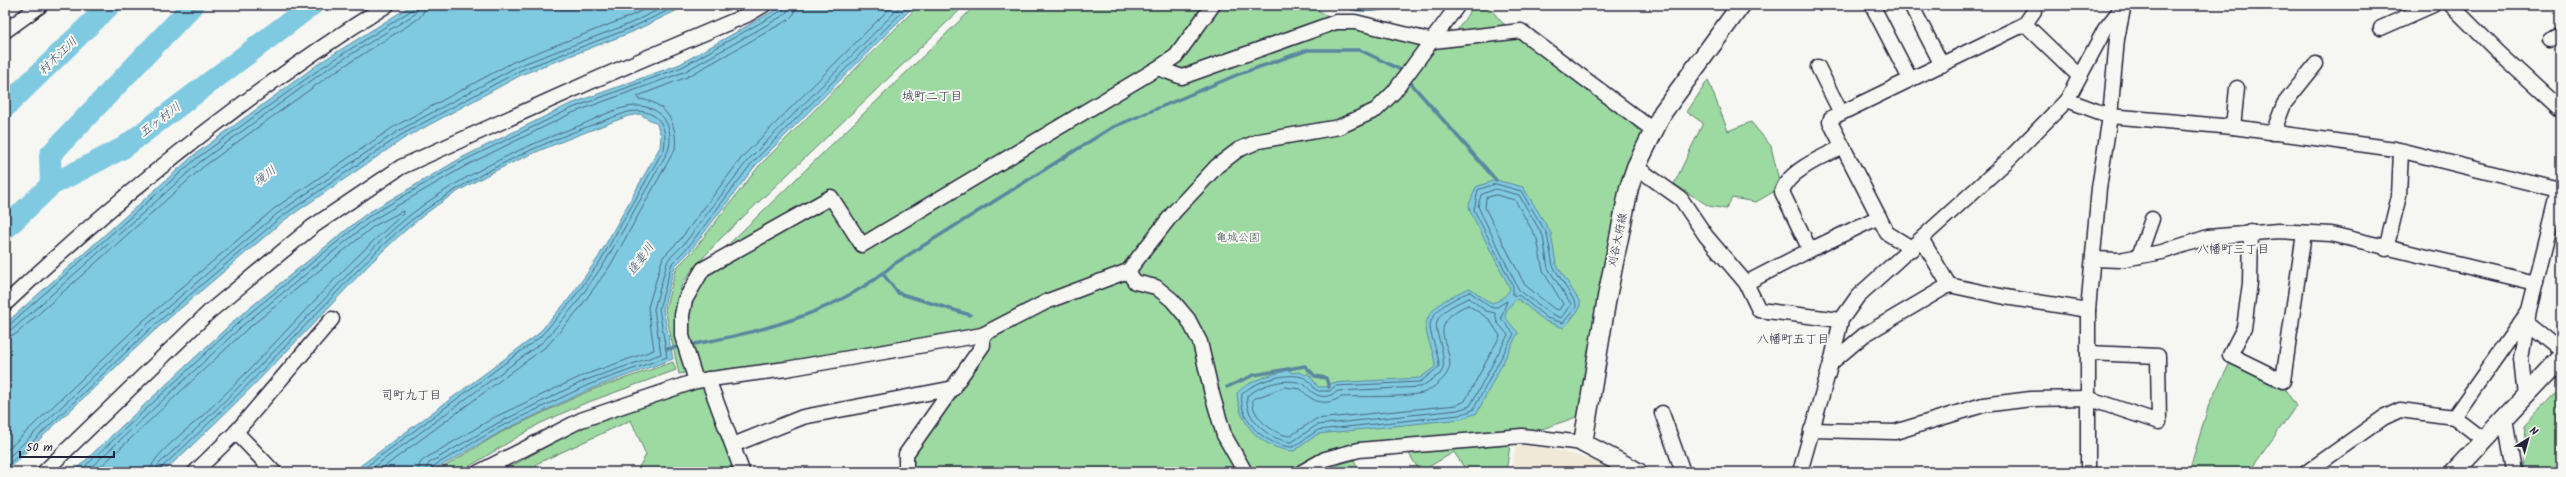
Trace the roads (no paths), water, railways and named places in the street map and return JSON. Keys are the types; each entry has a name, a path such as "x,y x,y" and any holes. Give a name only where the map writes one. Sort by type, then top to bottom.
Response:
{"main road":[{"name":"刈谷大府線","path":"1583,443 1615,254 1636,167 1663,112 1741,5"},
{"path":"2454,472 2561,358"},
{"path":"1583,443 1638,472"}],"street":[{"path":"5,31 41,5"},
{"path":"5,304 117,202 239,106 316,49 387,5"},
{"path":"44,472 210,312 312,227 401,167 599,78 747,15 764,5"},
{"path":"739,472 742,471 733,444 682,336 682,315 685,300 703,269 831,197 862,245 1176,56 1213,5"},
{"path":"479,472 581,420 702,380 786,369 982,335 1048,301 1128,271 1174,212 1217,166 1238,150 1260,141 1339,127 1376,110 1394,92 1458,5"},
{"path":"1872,5 1910,79"},
{"path":"1911,5 1942,65"},
{"path":"2034,5 2034,11 2025,24 1840,113 1831,118 1830,122 1887,233 1917,244 1949,284 2005,297 2088,310"},
{"path":"1800,472 1831,363 1841,320 1858,296 2006,162 2067,100 2078,75 2105,29 2124,5"},
{"path":"2088,472 2088,310 2094,259 2099,188 2110,116 2117,39 2124,5"},
{"path":"2381,28 2433,5"},
{"path":"2451,5 2499,54 2561,110"},
{"path":"1158,68 1182,77 1336,22 1355,22 1433,41 1522,31 1653,130"},
{"path":"2025,24 2078,75"},
{"path":"2273,133 2284,104 2316,64"},
{"path":"1818,67 1840,113"},
{"path":"2233,127 2237,88"},
{"path":"2067,100 2110,116 2233,127 2401,151 2560,186 2536,283 2520,358 2525,396"},
{"path":"1810,250 1782,192 1783,185 1804,167 1843,147"},
{"path":"2386,249 2399,196 2401,151"},
{"path":"1636,167 1681,199 1706,236 1746,283 1759,310 1841,320"},
{"path":"1746,283 1879,217"},
{"path":"2139,256 2152,220"},
{"path":"2094,259 2120,260 2208,237 2251,232 2331,234 2386,249 2536,283"},
{"path":"2251,232 2250,283 2244,328 2230,355 2283,381 2304,233"},
{"path":"1128,271 1135,282 1156,287 1172,300 1188,319 1200,342 1224,435 1245,472"},
{"path":"1831,363 1864,335 1949,284"},
{"path":"2529,317 2561,350"},
{"path":"2454,417 2529,317"},
{"path":"195,472 236,432 332,319"},
{"path":"906,472 906,454 954,388 982,346 982,335"},
{"path":"1811,430 1895,432 1983,405 2032,399 2087,398 2159,422 2158,356 2088,353"},
{"path":"733,444 803,416 954,388"},
{"path":"2307,472 2383,418 2400,410 2454,417 2484,440"},
{"path":"1662,413 1683,472"},
{"path":"2505,418 2514,472"},
{"path":"236,432 274,472"},
{"path":"1302,472 1325,459 1359,450 1522,436 1583,443"}],"water":[{"name":"境川","path":"412,5 688,5 632,32 523,74 403,139 283,221 154,331 5,472 5,324 194,155 321,62"},
{"name":"逢妻川","path":"784,5 915,5 755,166 691,250 675,266 663,309 673,359 590,389 502,431 431,472 352,472 537,335 568,300 598,258 660,147 661,136 657,124 640,114 628,116 575,136 497,170 472,183 425,214 395,239 258,381 163,472 73,472 236,319 366,214 463,157 568,105 680,64"},
{"path":"1496,180 1523,187 1551,233 1556,264 1580,302 1580,308 1564,328 1545,321 1518,299 1513,302 1509,306 1505,317 1518,333 1477,413 1461,419 1318,434 1294,451 1272,446 1254,433 1247,425 1242,415 1237,393 1248,384 1289,370 1292,373 1299,372 1306,375 1308,373 1318,387 1329,387 1331,383 1420,378 1435,367 1434,357 1426,328 1427,320 1430,314 1442,302 1470,288 1490,303 1496,302 1505,296 1510,288 1470,211 1469,205 1476,187"}],"waterway":[{"name":"村木江川","path":"5,107 110,5"},
{"path":"51,185 50,155 193,5"},
{"name":"五ヶ村川","path":"5,229 51,185 123,148 312,5"},
{"path":"1342,5 1356,10 1378,10 1399,5"},
{"path":"689,345 770,327 824,308 873,281 894,264 1111,128 1239,74 1308,50 1360,50 1401,70"},
{"path":"1408,80 1496,180"},
{"path":"883,274 898,293 970,315"},
{"path":"667,349 683,346"},
{"path":"1227,387 1254,375 1305,366 1315,376 1326,378 1329,387"}],"district":[{"name":"城町二丁目","path":"932,96"},
{"name":"八幡町三丁目","path":"2233,249"},
{"name":"八幡町五丁目","path":"1793,339"},
{"name":"司町九丁目","path":"411,395"}],"park label":[{"name":"亀城公園","path":"1238,238"}]}
